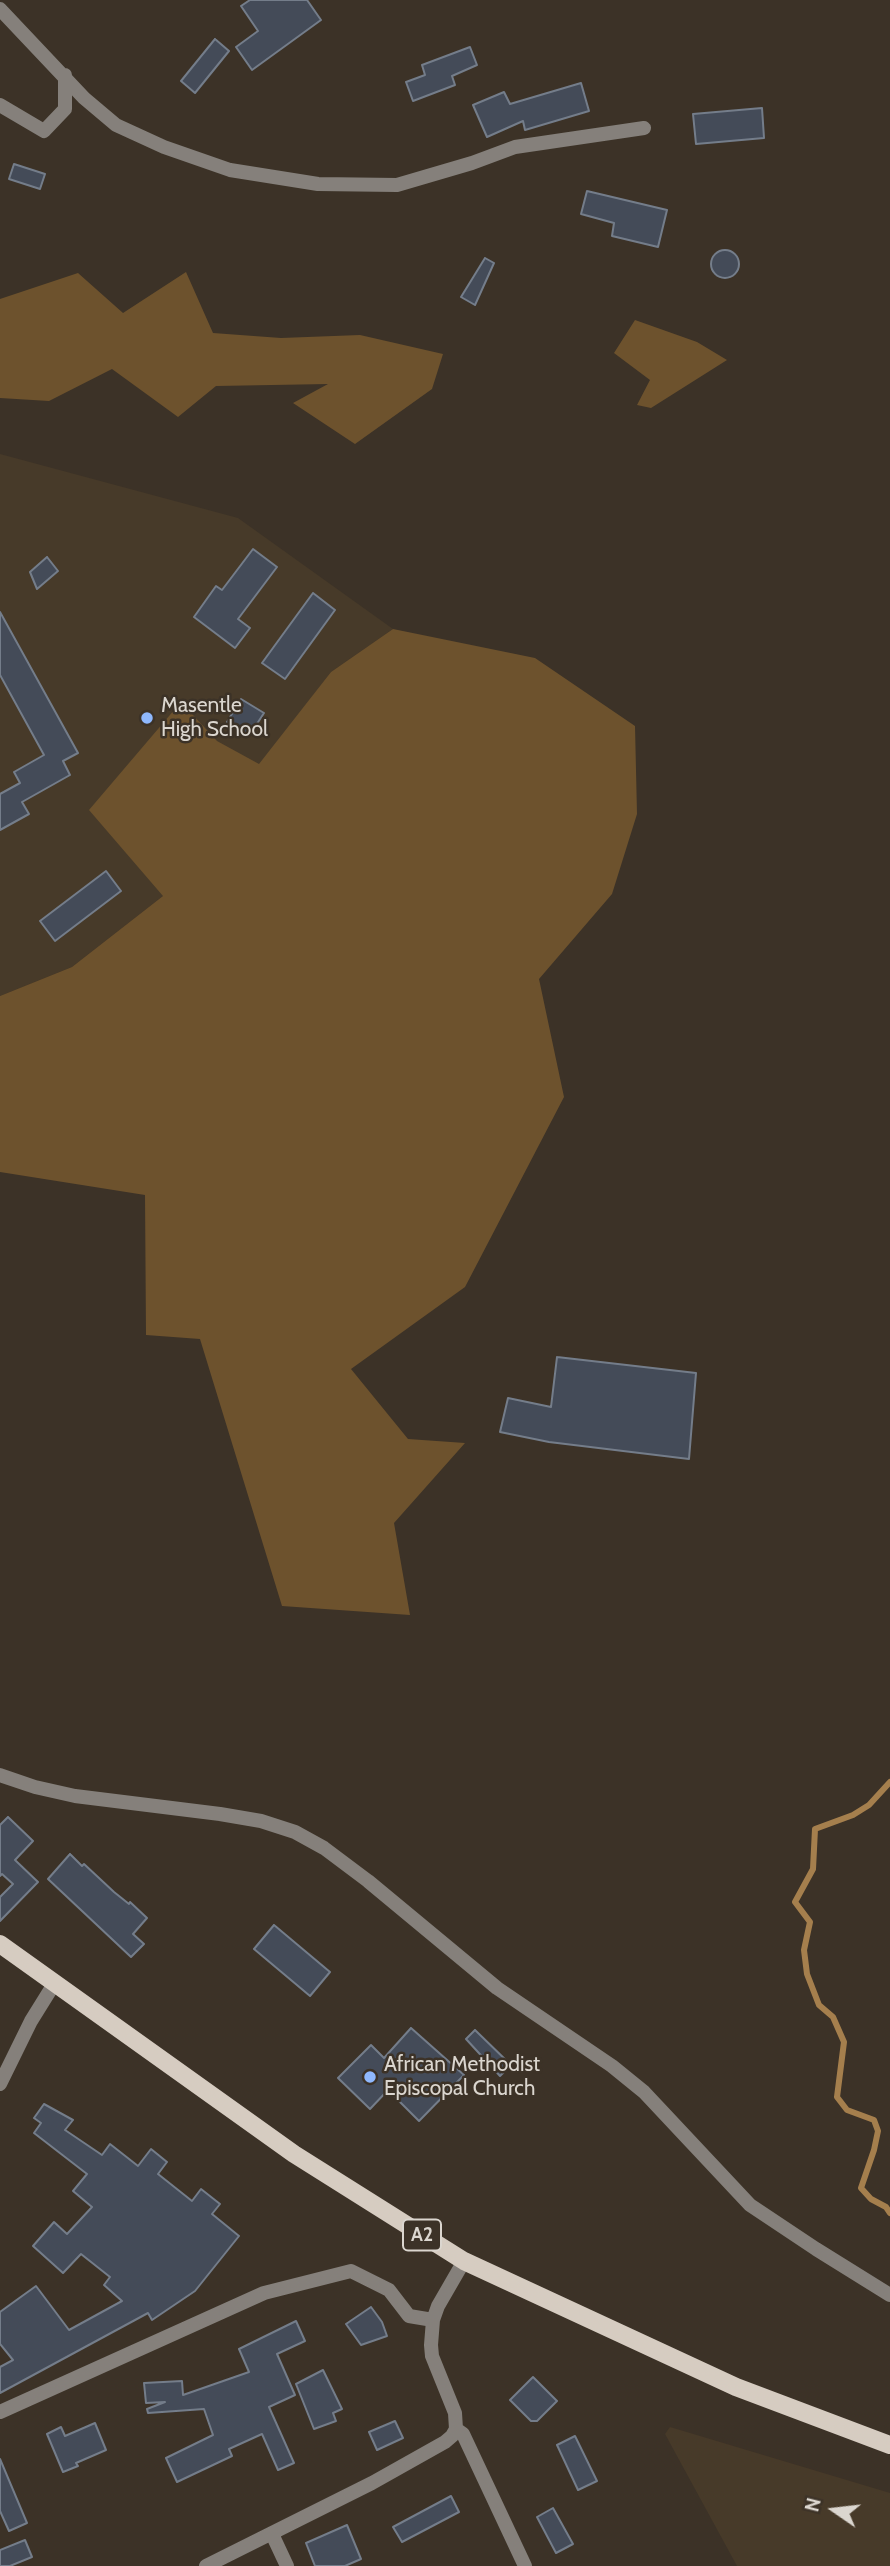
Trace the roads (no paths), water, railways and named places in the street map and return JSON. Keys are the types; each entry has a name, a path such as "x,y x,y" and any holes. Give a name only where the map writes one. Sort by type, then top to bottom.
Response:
{"main road":[{"name":"A2","path":"0,1944 294,2154 464,2261 736,2387 890,2445"}],"street":[{"path":"0,9 84,98 116,125 164,147 230,170 318,184 397,185 515,147 644,128"},
{"path":"0,105 44,131 65,109 65,75"},
{"path":"0,1775 35,1787 75,1796 261,1821 295,1832 324,1848 497,1988 612,2066 644,2092 750,2205 890,2294"},
{"path":"0,2084 31,2021 54,1984"},
{"path":"206,2566 372,2483 445,2442 456,2429 455,2413 432,2356 431,2345 433,2320 438,2306 464,2261"},
{"path":"0,2412 264,2293 351,2270 389,2290 409,2315 433,2320"},
{"path":"456,2429 463,2434 525,2566"},
{"path":"272,2533 287,2566"}],"waterway":[{"path":"890,1782 869,1805 853,1815 815,1829 813,1869 795,1902 810,1922 804,1950 807,1974 819,2005 833,2017 844,2042 837,2097 847,2110 874,2120 878,2131 861,2188 890,2213"}],"place":[{"name":"Masentle High School","path":"147,718"},
{"name":"African Methodist Episcopal Church","path":"370,2077"}]}
